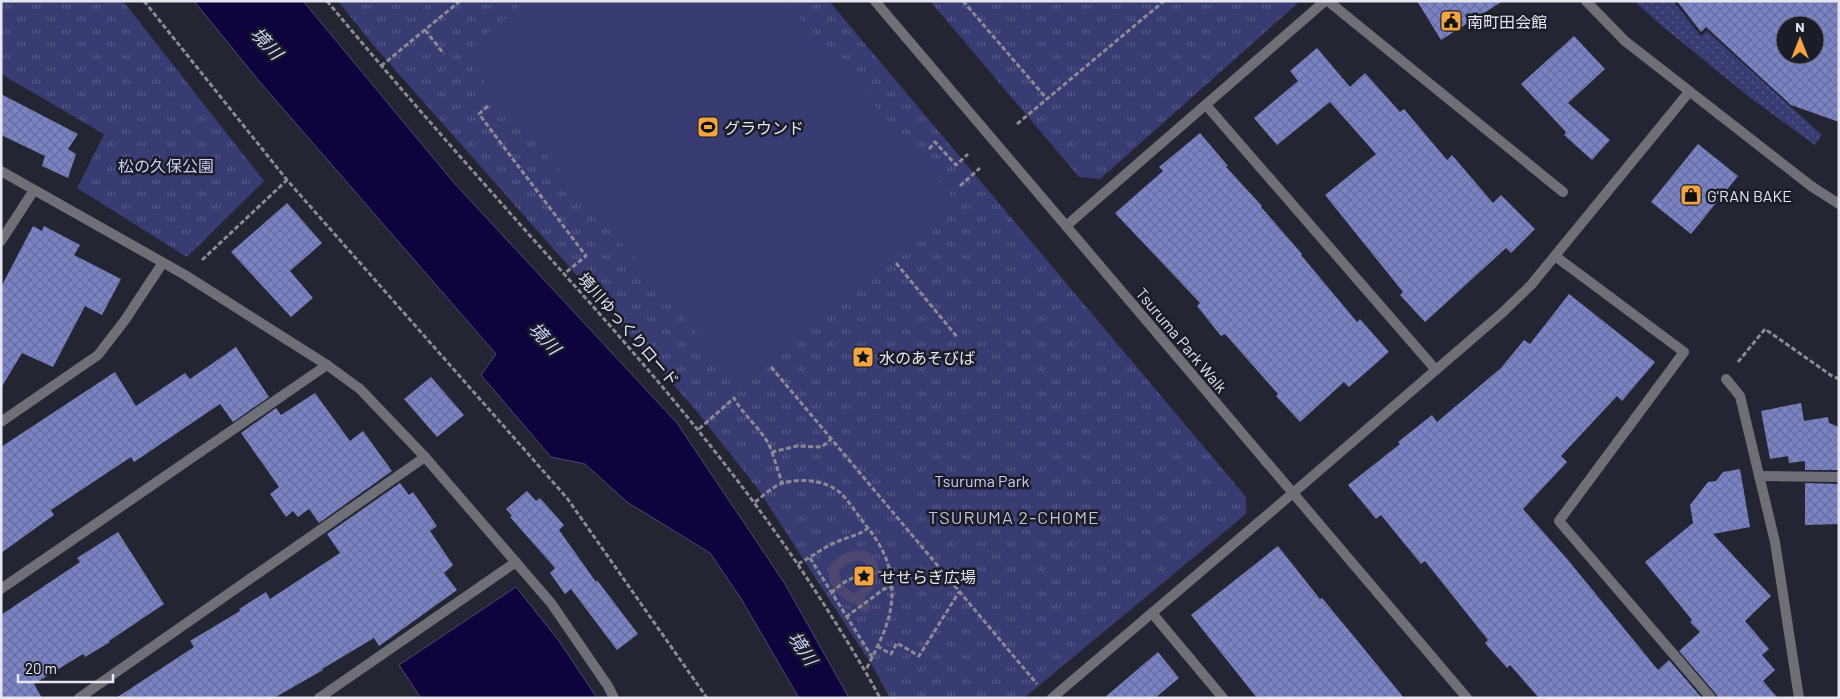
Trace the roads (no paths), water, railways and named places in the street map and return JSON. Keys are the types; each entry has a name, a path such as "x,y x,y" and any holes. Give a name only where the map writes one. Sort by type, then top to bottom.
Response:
{"street":[{"name":"Tsuruma Park Walk","path":"875,1 1467,698"},
{"path":"1066,226 1326,1 1563,192"},
{"path":"1586,1 1625,42 1811,186 1839,204"},
{"path":"1052,698 1502,313 1555,256 1689,92"},
{"path":"1206,105 1436,370"},
{"path":"1,171 162,264 185,275 328,365 360,389 425,457 551,603 614,698"},
{"path":"1,241 34,190"},
{"path":"1555,256 1684,352 1559,522 1711,698"},
{"path":"1,422 98,356 125,320 162,264"},
{"path":"1,589 328,365"},
{"path":"1726,379 1740,396 1775,542 1799,698"},
{"path":"79,698 425,457"},
{"path":"1759,476 1839,477"},
{"path":"319,698 516,562"},
{"path":"1152,613 1224,698"}],"water":[{"name":"境川","path":"194,1 303,1 455,184 677,423 785,584 849,698 799,698 740,597 710,553 627,502 585,464 551,457 481,375 496,354 259,81"},
{"path":"516,587 559,641 597,698 421,698 399,665"}],"waterway":[{"path":"857,598 867,588 872,578 873,569 865,557 857,556 846,559 835,567 834,576 836,583 841,589 851,597 857,598 865,607"}],"place":[{"name":"南町田会館","path":"1451,21"},
{"name":"グラウンド","path":"708,127"},
{"name":"G'RAN BAKE","path":"1691,195"},
{"name":"水のあそびば","path":"863,357"},
{"name":"せせらぎ広場","path":"864,576"}],"district":[{"name":"TSURUMA 2-CHOME","path":"1014,517"}],"park label":[{"name":"松の久保公園","path":"166,165"},
{"name":"Tsuruma Park","path":"982,480"}]}
